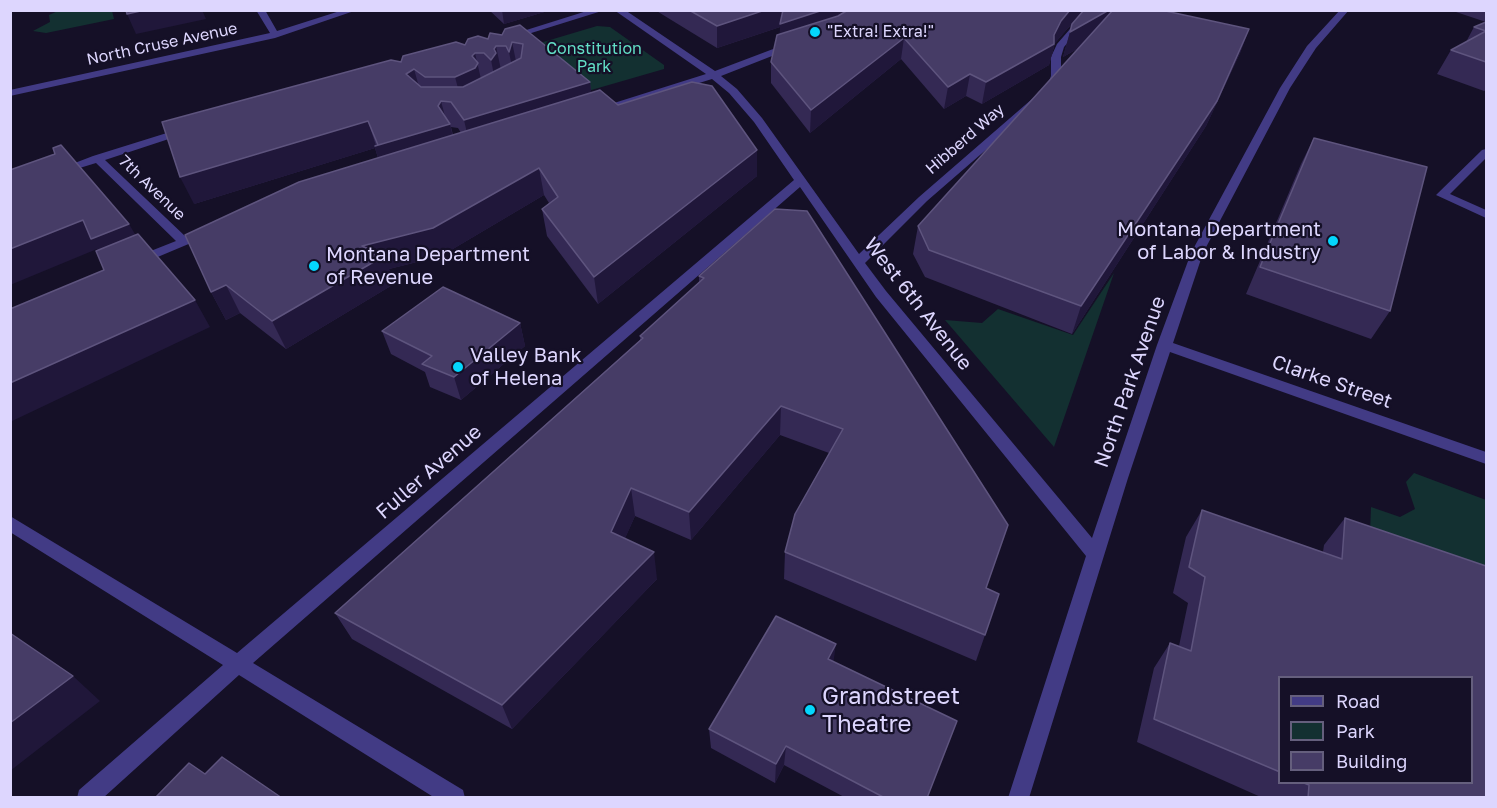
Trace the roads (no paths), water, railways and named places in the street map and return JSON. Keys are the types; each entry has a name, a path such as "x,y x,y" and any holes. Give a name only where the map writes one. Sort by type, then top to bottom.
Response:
{"street":[{"path":"261,10 275,35"},
{"name":"North Cruse Avenue","path":"10,93 275,35 353,10"},
{"path":"501,39 601,10"},
{"name":"West 6th Avenue","path":"618,10 714,75 758,120 881,294 1095,554"},
{"name":"Hibberd Way","path":"858,262 922,199 1052,87 1056,76 1056,57 1060,46 1073,31 1102,10"},
{"name":"North Park Avenue","path":"1018,798 1095,554 1197,253 1258,134 1312,46 1345,10"},
{"path":"587,114 714,75 802,42"},
{"path":"53,173 192,128"},
{"path":"1486,152 1442,195 1486,214"},
{"name":"7th Avenue","path":"97,158 184,242"},
{"name":"Fuller Avenue","path":"87,798 239,664 801,180"},
{"path":"129,265 221,229"},
{"name":"Clarke Street","path":"1164,345 1486,458"},
{"path":"10,523 455,798"}],"place":[{"name":"\"Extra! Extra!\"","path":"815,32"},
{"name":"Montana Department of Labor & Industry","path":"1333,241"},
{"name":"Montana Department of Revenue","path":"314,266"},
{"name":"Valley Bank of Helena","path":"458,367"},
{"name":"Grandstreet Theatre","path":"810,710"}],"park label":[{"name":"Constitution Park","path":"594,58"}]}
